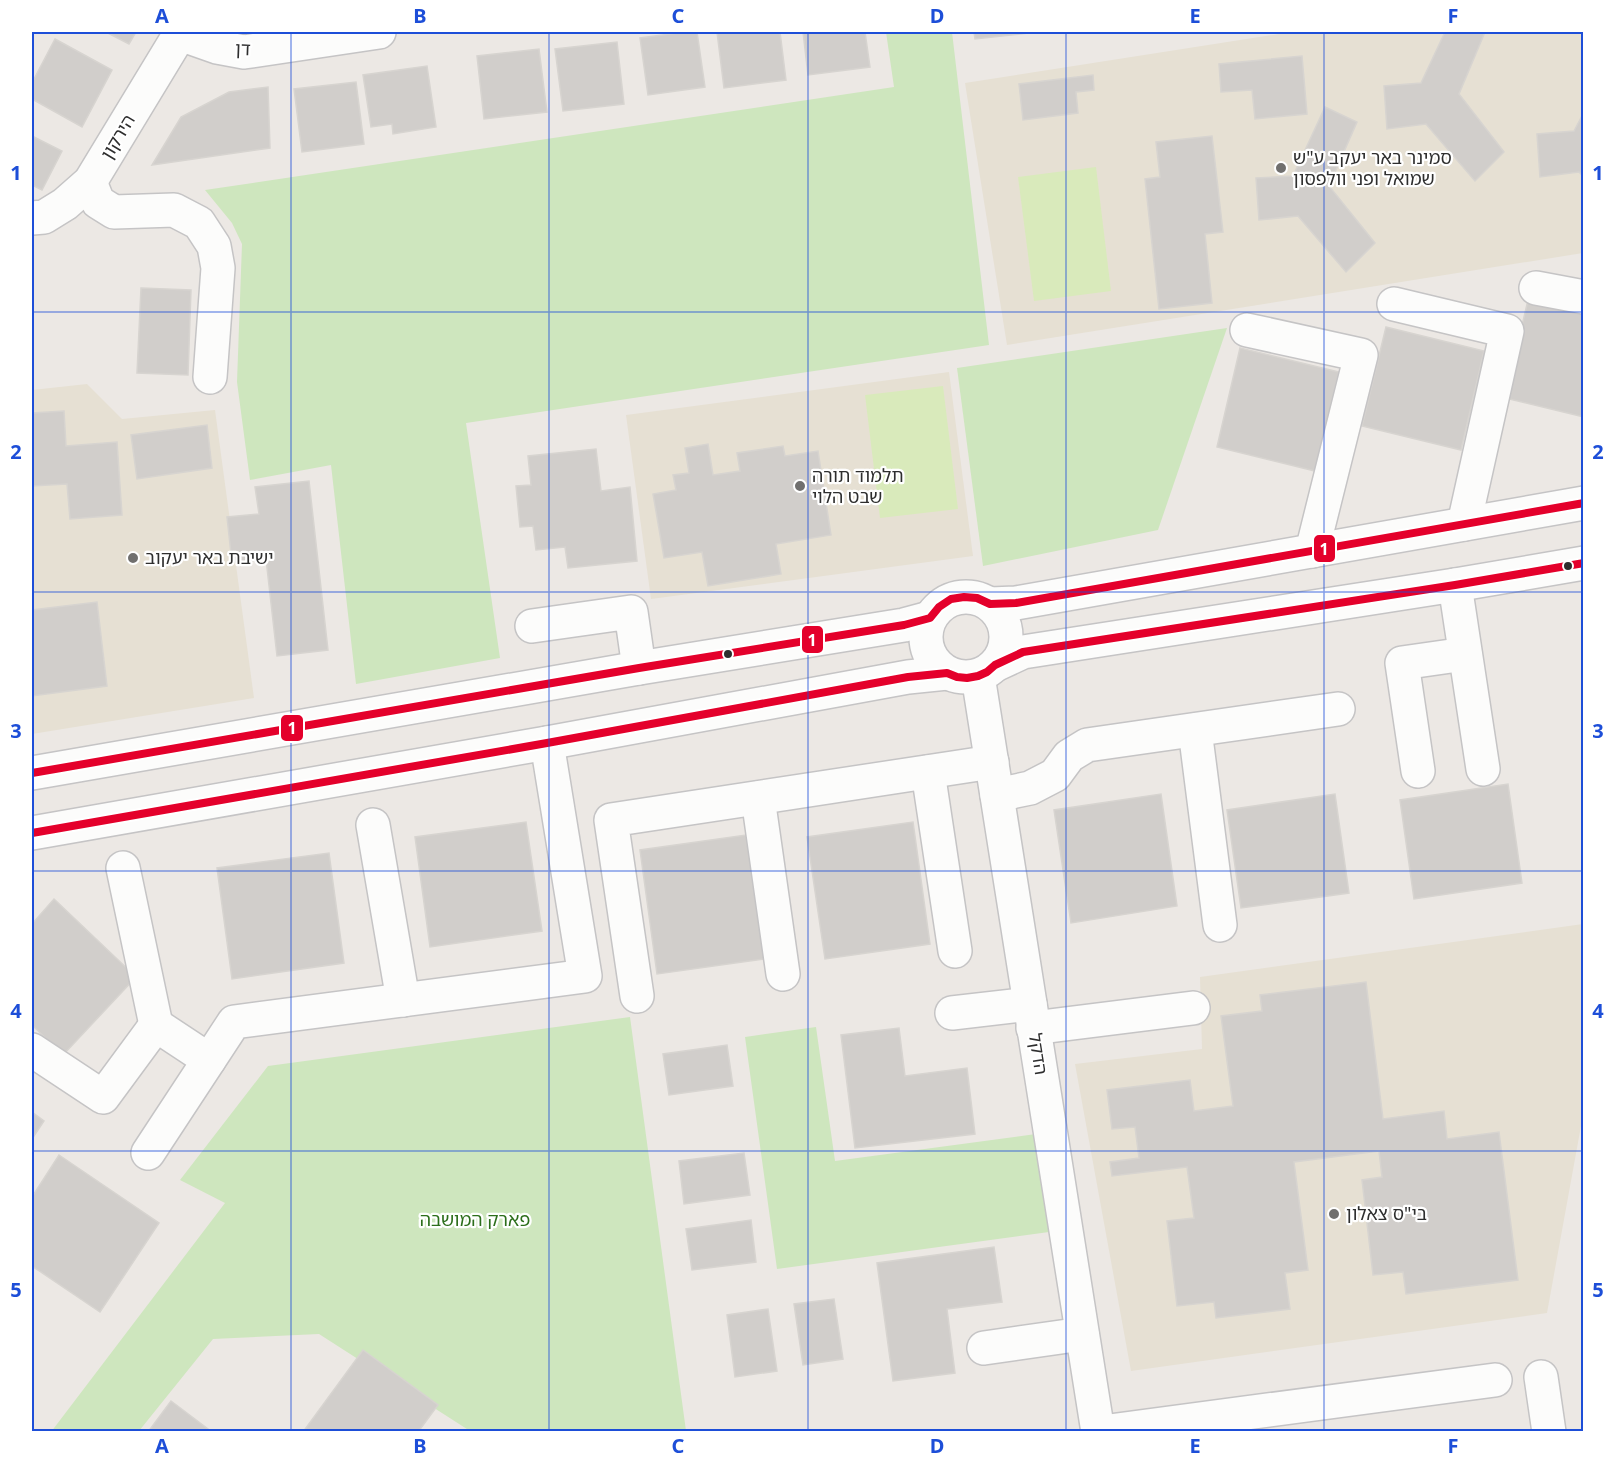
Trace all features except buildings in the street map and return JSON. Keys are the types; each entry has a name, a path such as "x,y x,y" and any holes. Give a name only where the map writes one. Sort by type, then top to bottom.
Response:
{"street":[{"name":"דן","path":"181,33 217,47 244,52 379,32"},
{"name":"הירקון","path":"32,218 44,217 65,204 90,182 181,33"},
{"path":"90,182 98,202 114,212 174,210 199,223 214,246 218,268 210,377"},
{"path":"1536,288 1584,297"},
{"path":"1394,304 1507,331 1464,524"},
{"path":"1247,330 1361,355 1312,551"},
{"path":"990,604 1016,603 1584,504"},
{"path":"32,833 908,677 974,672 1023,652 1584,563"},
{"path":"1455,585 1483,769"},
{"path":"964,597 977,598 990,604 999,614 1005,627 1006,640 1003,654 974,672 936,666 926,642 926,630 930,618 939,607 951,600 964,597"},
{"path":"532,626 631,612 639,668"},
{"path":"32,773 639,668 904,625 930,618"},
{"path":"1418,771 1402,663 1465,654"},
{"name":"הדקל","path":"974,672 992,762 1082,1334 1100,1431"},
{"path":"997,795 1030,788 1055,775 1069,756 1087,745 1338,709"},
{"path":"1195,730 1220,925"},
{"path":"148,1153 234,1022 585,975 547,743"},
{"path":"637,996 611,820 992,762"},
{"path":"928,772 955,951"},
{"path":"758,798 783,974"},
{"path":"373,825 403,1000"},
{"path":"123,868 156,1025 209,1060"},
{"path":"952,1013 1032,1016 1193,1008"},
{"path":"32,1050 103,1097 156,1025"},
{"path":"984,1348 1082,1334"},
{"path":"1541,1377 1549,1431"},
{"path":"1100,1431 1496,1380"}],"shaded area":[{"name":"סמינר באר יעקב ע\"ש שמואל ופני וולפסון","path":"1292,32 1583,32 1583,253 1007,345 965,83"},
{"name":"תלמוד תורה שבט הלוי","path":"949,372 973,556 651,599 626,415"},
{"name":"ישיבת באר יעקוב","path":"87,384 122,419 215,410 254,698 32,734 32,390"},
{"name":"בי\"ס צאלון","path":"1583,924 1583,1115 1547,1313 1131,1371 1075,1064 1202,1049 1200,977"}],"green space":[{"path":"886,32 952,32 989,345 466,423 500,658 356,684 331,465 250,480 237,382 242,244 232,223 205,190 894,87"},
{"path":"1096,167 1111,291 1034,301 1018,177"},
{"path":"1227,328 1158,530 983,566 957,368"},
{"path":"943,386 958,509 880,518 865,395"},
{"name":"פארק המושבה","path":"630,1017 686,1431 470,1431 319,1334 213,1339 139,1431 51,1432 225,1203 180,1180 268,1066"},
{"path":"816,1027 835,1161 1036,1134 1049,1232 777,1269 745,1037"}],"transit line":[{"name":"1","path":"32,773 639,668 904,625 930,618 939,607 951,599 964,597 977,598 990,604 1016,603 1584,503"},
{"name":"1","path":"32,833 908,677 947,673 967,678 978,676 1023,652 1584,563"}],"place":[{"name":"סמינר באר יעקב ע\"ש שמואל ופני וולפסון","path":"1281,168"},
{"name":"תלמוד תורה שבט הלוי","path":"800,486"},
{"name":"ישיבת באר יעקוב","path":"133,558"},
{"name":"בי\"ס צאלון","path":"1334,1214"}]}
